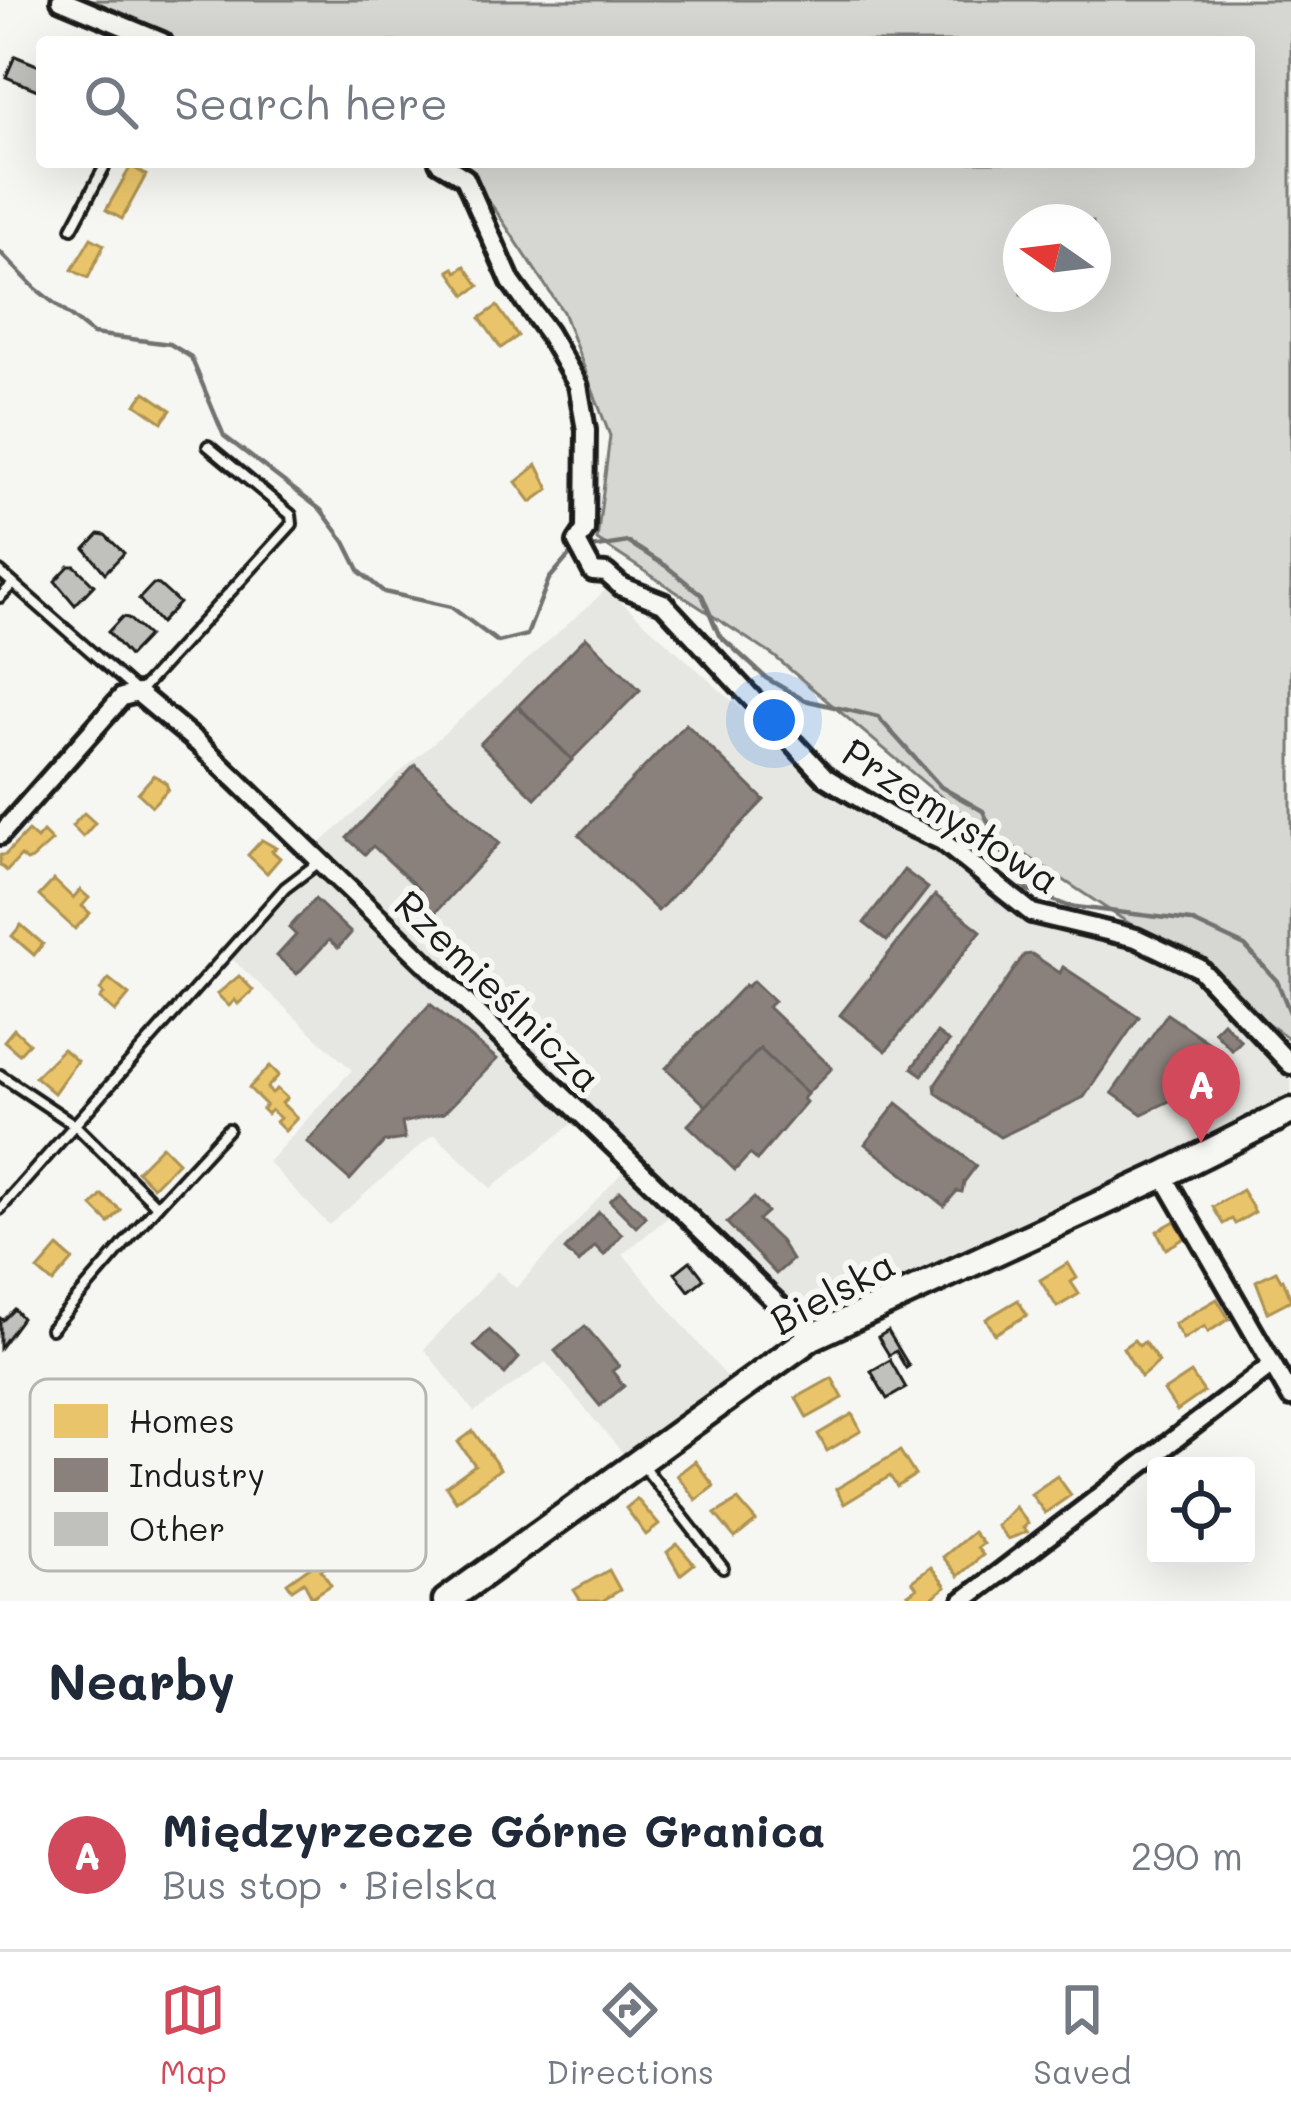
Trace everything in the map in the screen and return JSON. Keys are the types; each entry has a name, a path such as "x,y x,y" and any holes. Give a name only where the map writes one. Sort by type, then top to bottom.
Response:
{"street":[{"path":"61,0 148,36"},
{"name":"Przemysłowa","path":"448,168 464,178 511,282 578,385 586,430 580,536 584,563 592,572 606,573"},
{"name":"Przemysłowa","path":"580,536 622,587 663,603 825,777 942,842 1032,913 1136,938 1198,968 1291,1066"},
{"path":"0,835 122,697 138,693"},
{"name":"Rzemieślnicza","path":"138,693 198,743 812,1337"},
{"name":"Bielska","path":"446,1601 812,1337 1291,1111"},
{"path":"1163,1175 1291,1397"},
{"path":"963,1601 1272,1365"}],"lane":[{"path":"72,228 104,168"},
{"path":"0,572 138,693 292,524 291,515 208,446"},
{"path":"0,597 13,584"},
{"path":"0,1209 285,888 318,863"},
{"path":"0,1076 75,1125 158,1206"},
{"path":"52,1329 228,1130"},
{"path":"639,1461 723,1568"}],"shaded area":[{"path":"77,0 1291,0 1291,1040 1130,924 953,807 774,656 597,540 610,436 563,312 463,168 1255,168 1255,36 164,36"},
{"path":"607,589 824,783 941,850 1028,921 1135,946 1209,988 1291,1078 1291,1098 1192,1142 1040,1223 812,1327 316,847"},
{"path":"319,869 573,1123 491,1188 434,1134 329,1225 268,1162 352,1070 229,956 287,890"},
{"path":"628,1166 672,1214 623,1254 729,1380 625,1456 546,1362 474,1412 424,1349 497,1271 516,1288"}],"building: Homes":[{"path":"130,168 146,175 122,219 106,210"},
{"path":"91,238 104,245 88,278 72,270"},
{"path":"465,266 479,286 466,295 449,271"},
{"path":"497,306 518,336 501,348 480,318"},
{"path":"145,392 171,410 162,422 136,404"},
{"path":"537,465 549,489 531,502 516,482"},
{"path":"154,775 168,789 152,806 138,793"},
{"path":"84,813 95,823 83,837 72,826"},
{"path":"28,831 37,839 43,832 52,841 32,859 21,856 7,871 0,865 0,855"},
{"path":"262,840 276,848 272,851 280,858 267,873 248,855"},
{"path":"54,880 73,898 80,890 89,898 82,906 90,913 75,929 39,896"},
{"path":"21,925 43,944 34,955 12,936"},
{"path":"239,976 253,990 229,1006 217,994"},
{"path":"109,979 129,995 115,1012 100,999 104,994 100,990"},
{"path":"14,1029 29,1043 19,1054 4,1041"},
{"path":"63,1049 77,1061 54,1093 35,1077"},
{"path":"270,1066 279,1075 267,1088 287,1098 282,1103 297,1118 285,1131 276,1122 280,1118 271,1110 267,1114 262,1109 266,1105 249,1088"},
{"path":"162,1146 178,1162 153,1187 137,1171"},
{"path":"1242,1190 1255,1212 1235,1224 1232,1219 1223,1224 1213,1207"},
{"path":"102,1195 121,1210 109,1223 92,1206"},
{"path":"1175,1221 1185,1238 1166,1249 1157,1231"},
{"path":"58,1247 73,1260 53,1283 38,1270"},
{"path":"1068,1263 1079,1294 1057,1307 1040,1280"},
{"path":"1276,1271 1291,1300 1268,1312 1256,1281"},
{"path":"1217,1299 1229,1319 1183,1339 1174,1324"},
{"path":"1018,1300 1027,1315 995,1334 986,1319"},
{"path":"1134,1340 1139,1346 1144,1342 1159,1362 1141,1377 1123,1348"},
{"path":"1191,1373 1204,1392 1177,1411 1164,1391"},
{"path":"832,1378 843,1398 807,1418 796,1398"},
{"path":"852,1414 861,1431 827,1451 818,1434"},
{"path":"473,1431 500,1469 456,1501 446,1486 475,1465 458,1442"},
{"path":"900,1451 915,1475 897,1487 890,1476 844,1504 836,1489"},
{"path":"695,1461 714,1486 696,1500 677,1475"},
{"path":"1057,1476 1071,1495 1045,1513 1031,1494"},
{"path":"637,1499 659,1525 646,1535 626,1508"},
{"path":"738,1500 756,1521 735,1538 715,1514"},
{"path":"1015,1507 1028,1523 1023,1528 1027,1532 1008,1539 997,1526"},
{"path":"973,1532 983,1544 977,1548 983,1555 958,1576 943,1557"},
{"path":"677,1544 694,1564 680,1575 667,1552"},
{"path":"931,1567 946,1587 928,1601 913,1601 908,1594 917,1588 912,1581"},
{"path":"609,1570 620,1590 602,1601 581,1601 574,1590"},
{"path":"304,1571 322,1571 331,1585 312,1597 304,1582 292,1590 287,1583"}],"building: Industry":[{"path":"586,637 640,690 572,759 518,706"},
{"path":"517,706 572,760 535,798 480,744"},
{"path":"686,724 764,800 658,911 579,835"},
{"path":"415,765 499,843 431,917 412,900 420,890 373,846 365,854 347,838"},
{"path":"904,870 928,888 887,941 864,923"},
{"path":"935,895 981,931 886,1051 840,1015"},
{"path":"315,899 351,933 338,948 329,940 297,974 277,956 296,935 289,928"},
{"path":"1032,954 1060,973 1063,967 1139,1017 1084,1097 1000,1137 936,1093 935,1085 1024,955"},
{"path":"753,981 774,1001 768,1007 832,1068 807,1094 760,1049 706,1106 666,1068"},
{"path":"430,1004 497,1059 444,1113 402,1123 405,1139 384,1142 350,1180 307,1142"},
{"path":"1167,1014 1215,1047 1182,1095 1142,1114 1112,1093"},
{"path":"1223,1022 1241,1041 1232,1050 1214,1031"},
{"path":"937,1033 949,1042 922,1075 912,1068"},
{"path":"760,1049 807,1094 806,1102 757,1160 750,1154 735,1170 688,1125"},
{"path":"897,1103 976,1166 962,1192 957,1191 944,1206 865,1144"},
{"path":"620,1191 646,1217 636,1227 610,1201"},
{"path":"754,1198 767,1212 758,1220 792,1260 776,1274 727,1223"},
{"path":"599,1212 622,1234 604,1255 595,1246 579,1263 565,1250"},
{"path":"585,1326 619,1366 612,1371 624,1386 600,1406 555,1351"},
{"path":"489,1330 519,1358 505,1374 474,1346"}],"building: Other":[{"path":"15,56 36,65 36,90 6,77"},
{"path":"99,534 124,553 105,573 85,549"},
{"path":"75,566 94,585 75,605 55,581"},
{"path":"153,584 179,603 160,623 139,599"},
{"path":"122,617 148,636 129,656 108,632"},
{"path":"690,1261 704,1279 689,1291 675,1273"},
{"path":"14,1309 22,1318 0,1348 0,1318"},
{"path":"888,1331 906,1368 896,1351 889,1355 878,1337"},
{"path":"890,1360 906,1388 887,1399 871,1371"}],"waterway":[{"path":"0,252 35,288 93,334 170,344 191,357 224,436 321,510 360,572 384,592 451,607 498,642 527,635 549,579 574,550"},
{"path":"585,549 628,542 702,595 719,635 766,678 804,700 878,717 941,787 983,811 1027,890 1068,906 1191,921 1245,946 1277,981 1291,1015"}],"place":[{"name":"Międzyrzecze Górne Granica","path":"1201,1143"}]}
